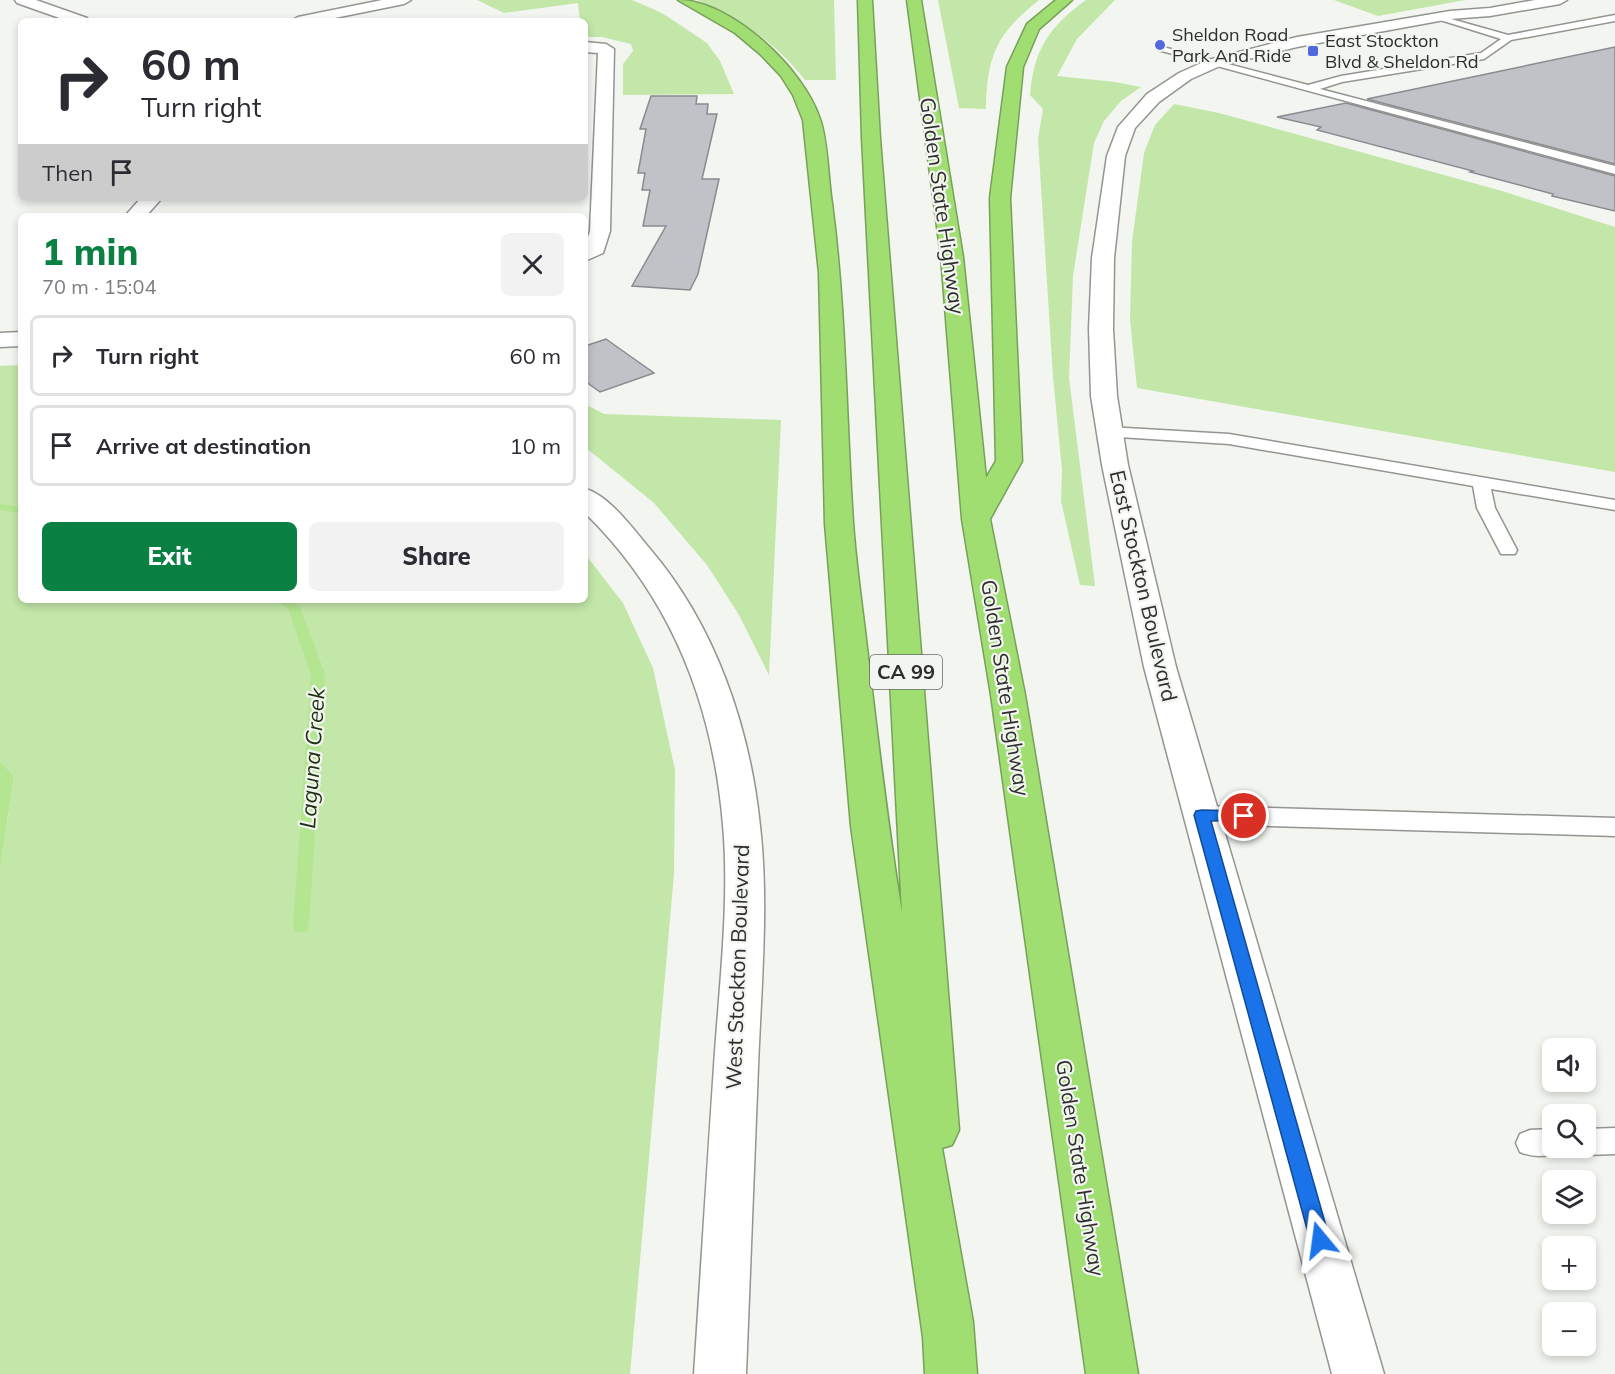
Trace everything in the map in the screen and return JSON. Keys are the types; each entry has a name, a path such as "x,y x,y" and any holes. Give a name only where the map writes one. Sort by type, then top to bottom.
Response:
{"highway":[{"path":"685,0 732,25 766,51 787,73 801,95 812,120 830,273 839,524 869,826 950,1359"},
{"name":"CA 99","path":"865,0 873,162 950,1359"},
{"name":"Golden State Highway","path":"914,0 952,257 976,519 1008,695 1112,1374"},
{"path":"976,519 1009,461 1000,198 1015,67 1032,27 1065,0"}],"street":[{"path":"22,0 73,18"},
{"path":"313,18 404,0"},
{"name":"East Stockton Boulevard","path":"1445,16 1466,7 1503,0"},
{"name":"East Stockton Boulevard","path":"1358,1374 1160,667 1109,432 1104,396 1101,329 1103,258 1116,156 1127,127 1153,98 1185,76 1214,63 1297,42 1445,16 1490,12 1560,0"},
{"path":"388,3 411,15"},
{"path":"588,47 606,50 594,133 600,231 596,249 588,253"},
{"path":"138,213 149,201"},
{"path":"0,340 18,339"},
{"name":"West Stockton Boulevard","path":"588,500 607,516 647,562 676,606 702,656 718,700 731,748 742,820 743,930 720,1374"}],"lane":[{"path":"1445,16 1508,38"},
{"path":"1311,88 1341,79 1484,56 1508,38 1615,18"},
{"path":"1163,50 1615,170"},
{"path":"1109,432 1229,439 1615,505"},
{"path":"1481,482 1486,508 1508,550"},
{"path":"1202,815 1615,828"},
{"path":"1596,1142 1615,1141"}],"shaded area":[{"path":"477,0 632,0 662,13 707,43 720,61 734,94 623,95 623,64 633,51 631,44 602,37 588,37 588,18 580,18 578,3 504,13"},
{"path":"697,0 834,0 836,80 805,80 781,54 756,33"},
{"path":"938,0 1039,0 1013,23 997,47 989,74 986,109 959,108"},
{"path":"1086,0 1115,0 1077,39 1057,76 1141,87 1121,101 1104,121 1094,143 1073,276 1069,378 1095,586 1080,585 1061,501 1062,470 1053,377 1038,139 1043,109 1030,95 1035,65 1046,40 1062,20"},
{"path":"1334,0 1465,0 1378,16"},
{"path":"1174,104 1219,113 1502,191 1615,227 1615,472 1137,388 1130,320 1132,242 1144,153 1155,125"},
{"path":"18,365 18,603 588,603 588,558 623,603 653,668 675,770 674,874 630,1374 0,1374 0,870 14,776 0,761 0,366"},
{"path":"588,406 604,414 781,420 769,675 739,615 707,565 654,503 588,449"},
{"path":"0,761 14,776 0,870"}],"building":[{"path":"1615,47 1615,164 1367,99"},
{"path":"651,96 697,96 696,104 708,104 707,114 717,114 702,179 719,179 698,274 690,290 632,286 666,226 643,226 650,190 642,190 645,173 638,173 646,129 640,129"},
{"path":"1346,103 1615,176 1615,211 1552,196 1553,194 1470,172 1473,171 1317,130 1321,127 1277,117"},
{"path":"606,339 654,373 600,392 588,383 588,345"}],"waterway":[{"name":"Laguna Creek","path":"0,507 18,510"},
{"name":"Laguna Creek","path":"288,603 294,607 318,674 301,926"}],"place":[{"name":"Sheldon Road Park And Ride","path":"1160,45"},
{"name":"East Stockton Blvd & Sheldon Rd","path":"1313,51"}],"route":[{"path":"1244,816 1202,815 1320,1240"}]}
